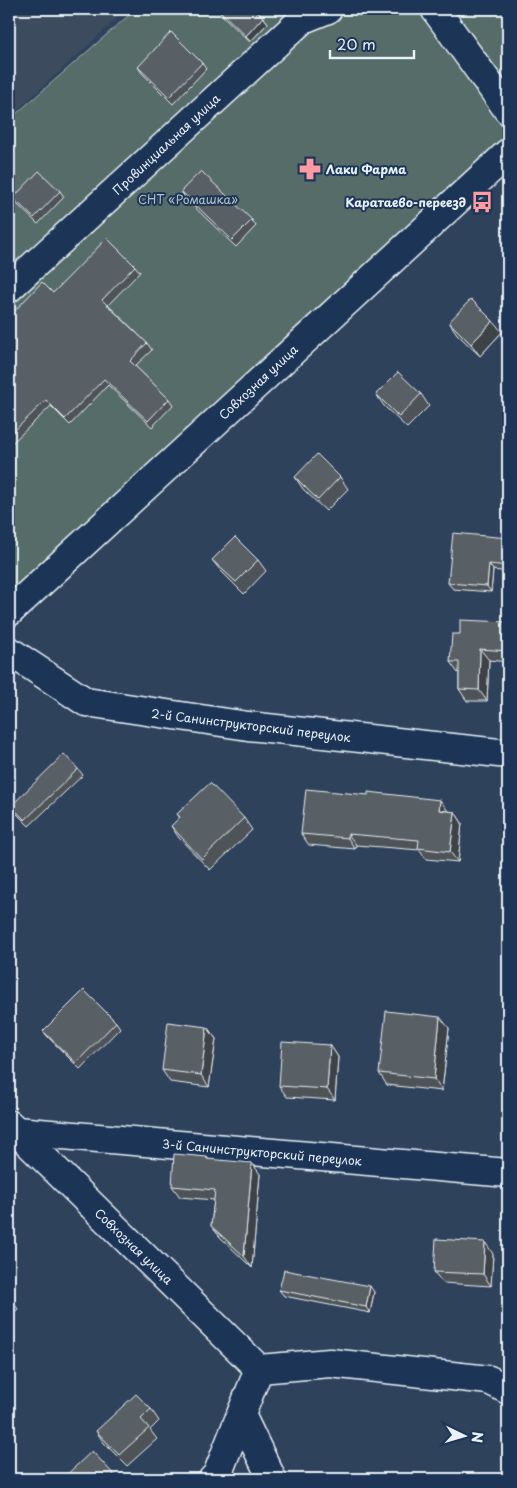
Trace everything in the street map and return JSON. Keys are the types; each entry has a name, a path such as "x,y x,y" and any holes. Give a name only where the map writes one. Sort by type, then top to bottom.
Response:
{"street":[{"name":"Провинциальная улица","path":"9,288 302,19 328,9"},
{"path":"435,9 508,110"},
{"name":"Совхозная улица","path":"9,612 508,153"},
{"name":"2-й Санинструкторский переулок","path":"9,651 86,702 248,726 508,754"},
{"name":"Совхозная улица","path":"12,1127 259,1369"},
{"name":"3-й Санинструкторский переулок","path":"12,1127 508,1174"},
{"path":"213,1479 217,1475 259,1369 330,1363 489,1380 508,1390"},
{"path":"241,1416 272,1479"}],"shaded area":[{"path":"9,9 127,9 9,118"}],"green space":[{"name":"СНТ «Ромашка»","path":"136,9 508,9 508,149 9,598 9,120"}],"building":[{"path":"222,9 254,9 263,17 246,36 220,11"},
{"path":"171,32 202,63 169,97 138,67"},
{"path":"39,171 60,191 34,218 13,198"},
{"path":"201,171 252,220 232,240 181,191"},
{"path":"107,238 135,266 102,300 147,343 130,361 169,399 148,421 104,379 65,419 46,400 9,436 9,317 42,282 53,293"},
{"path":"471,299 493,321 471,344 449,322"},
{"path":"398,372 421,394 399,417 376,394"},
{"path":"317,454 340,477 318,500 295,477"},
{"path":"453,533 508,538 508,566 489,564 487,586 448,583"},
{"path":"235,537 258,560 236,582 212,560"},
{"path":"460,620 508,622 508,651 480,649 479,690 459,689 459,662 450,662 452,634 460,634"},
{"path":"64,754 78,769 25,820 11,806"},
{"path":"210,783 244,818 202,859 171,826 180,817 177,814"},
{"path":"306,789 368,795 368,792 440,800 439,810 455,812 450,852 418,848 419,840 348,834 348,838 301,834"},
{"path":"84,990 116,1022 76,1063 43,1031"},
{"path":"386,1011 440,1017 434,1079 379,1073"},
{"path":"168,1022 207,1027 201,1075 162,1070"},
{"path":"282,1042 330,1045 327,1089 279,1086"},
{"path":"174,1154 252,1163 244,1256 211,1226 215,1190 172,1186"},
{"path":"436,1239 485,1242 483,1274 434,1272"},
{"path":"284,1270 370,1286 366,1307 279,1290"},
{"path":"136,1394 151,1409 141,1419 149,1428 119,1455 96,1431"},
{"path":"92,1451 118,1479 62,1479"},
{"path":"494,1475 496,1479 484,1479"}],"place":[{"name":"Лаки Фарма","path":"310,169"},
{"name":"Каратаево-переезд","path":"482,202"}]}
